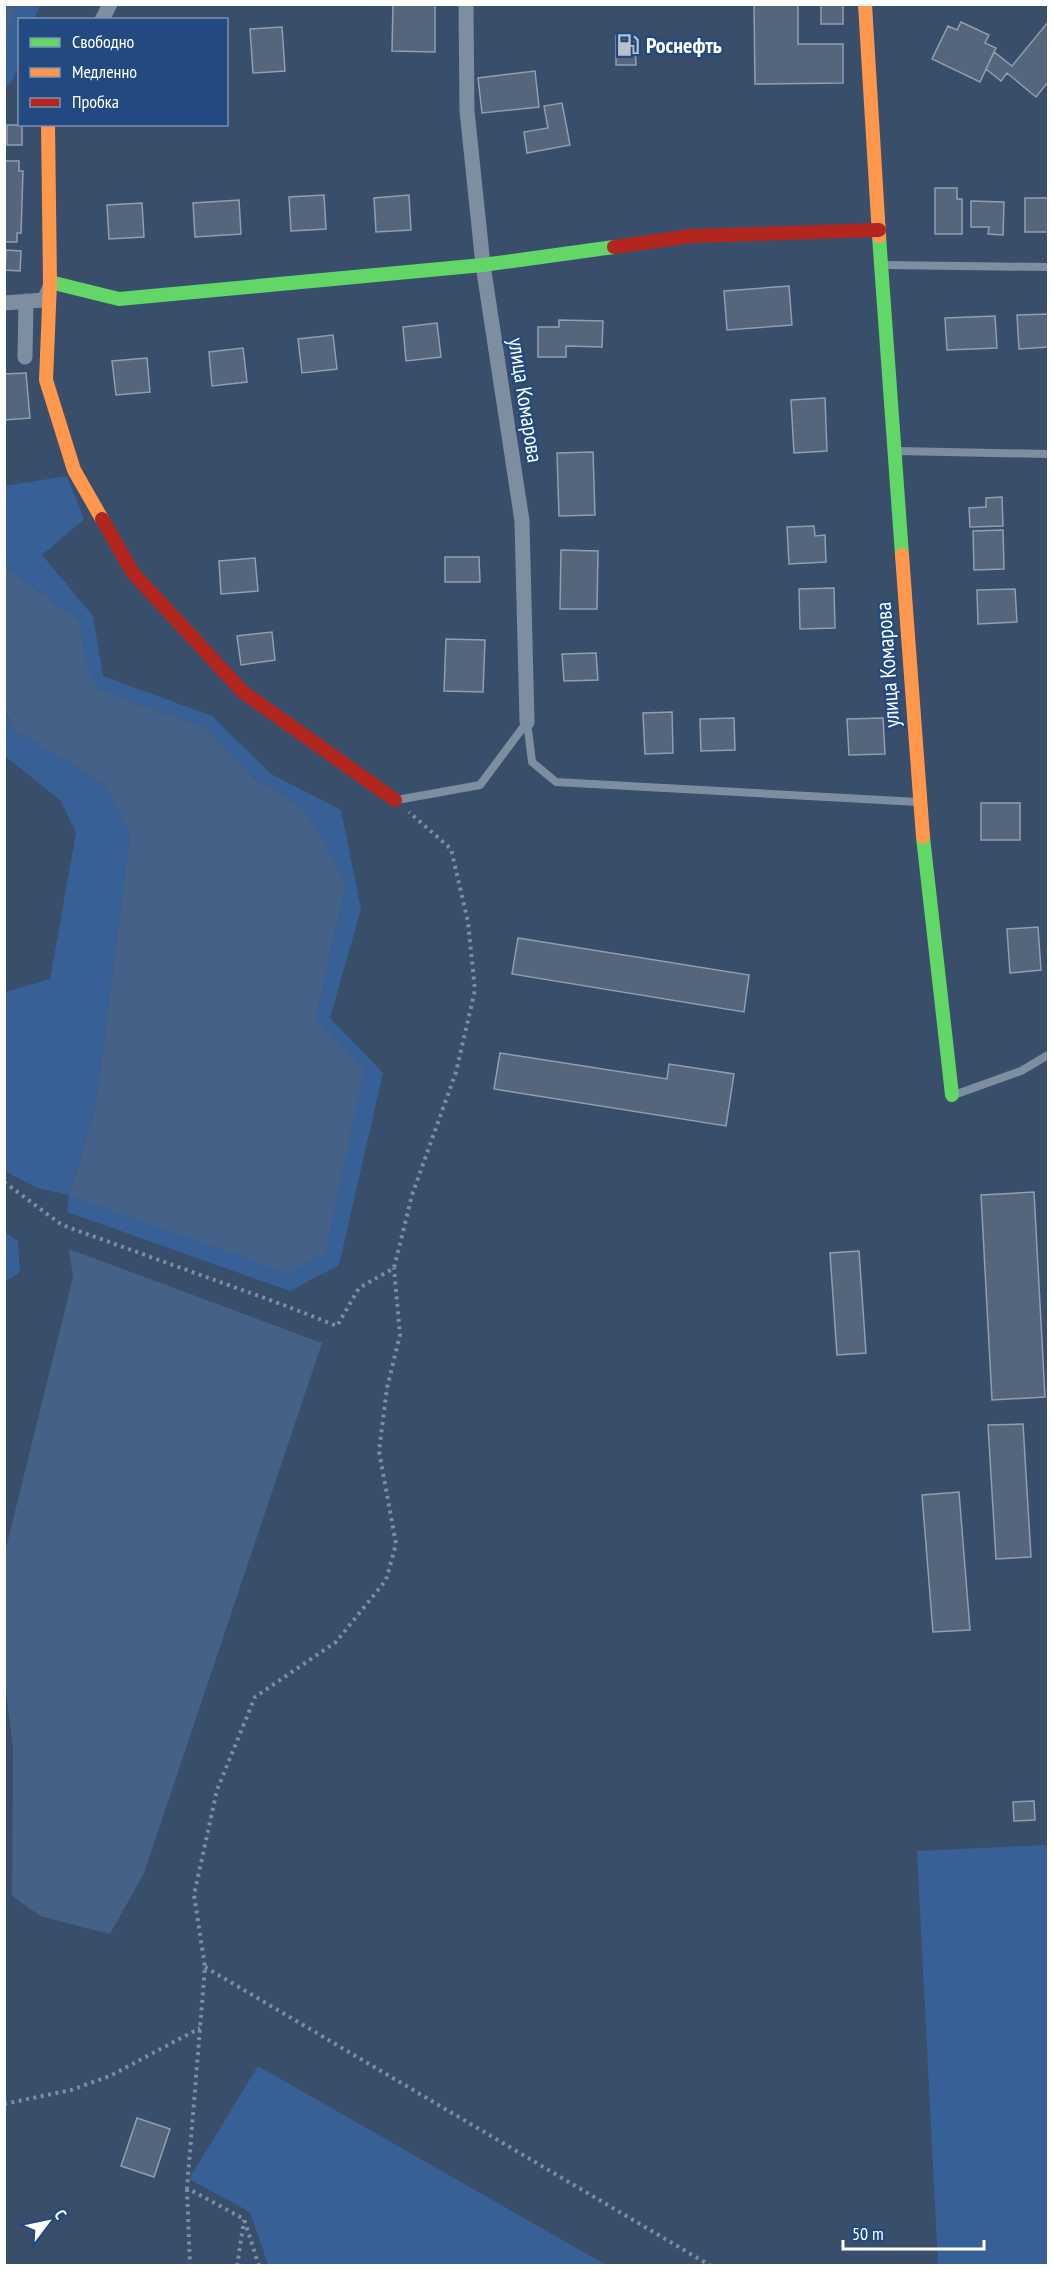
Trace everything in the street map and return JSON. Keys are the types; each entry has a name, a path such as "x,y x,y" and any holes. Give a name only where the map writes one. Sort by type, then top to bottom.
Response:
{"street":[{"path":"103,18 110,4"},
{"name":"улица Комарова","path":"466,4 467,111 483,265 522,521 527,722"},
{"name":"улица Комарова","path":"865,4 919,802 952,1095"},
{"path":"48,126 50,284 46,380 74,470 133,573 243,692 395,800"},
{"path":"50,284 119,299 483,265 691,236 879,230"},
{"path":"4,303 44,300 50,284"},
{"path":"25,357 26,301"}],"lane":[{"path":"881,265 1048,267"},
{"path":"894,451 1048,454"},
{"path":"395,800 480,785 527,722"},
{"path":"527,722 532,762 556,782 919,802"},
{"path":"952,1095 1021,1071 1048,1055"}],"path":[{"path":"190,2265 187,2188 205,1967 194,1895 217,1790 255,1697 336,1642 386,1580 389,1571 396,1544 379,1451 387,1389 400,1335 394,1268 412,1195 456,1072 476,990 468,922 451,849 395,800"},
{"path":"4,1182 62,1225 337,1326 359,1288 394,1268"},
{"path":"205,1967 711,2265"},
{"path":"4,2104 71,2090 111,2076 200,2028"},
{"path":"187,2188 244,2219 259,2265"},
{"path":"237,2265 244,2219"}],"shaded area":[{"path":"5,4 40,5 34,18 18,18 18,66 11,82 5,88"},
{"path":"67,476 84,519 42,555 93,616 103,676 212,716 271,774 341,810 361,909 330,1018 383,1073 339,1265 290,1291 67,1212 69,1195 37,1188 5,1171 5,992 50,979 76,833 61,801 5,756 4,711 15,731 105,784 130,833 95,1110 69,1194 315,1021 346,882 305,809 257,781 207,728 99,690 86,665 79,620 5,567 5,486"},
{"path":"5,567 79,620 86,665 99,690 207,728 257,781 305,809 346,882 315,1021 364,1070 325,1253 288,1273 69,1195 95,1110 130,833 105,784 15,731 5,711"},
{"path":"5,1232 18,1241 20,1272 5,1282"},
{"path":"69,1249 322,1343 144,1873 110,1934 40,1916 12,1896 13,1747 4,1677 5,1552 73,1277"},
{"path":"1048,1845 1048,2265 938,2265 917,1851"},
{"path":"258,2066 606,2265 268,2265 250,2212 189,2179"}],"building":[{"path":"393,4 435,4 435,52 392,51"},
{"path":"754,4 807,4 798,5 798,44 843,44 843,83 755,84"},
{"path":"821,4 843,4 843,24 821,24"},
{"path":"961,22 989,35 985,43 996,48 980,82 932,59 948,26 957,30"},
{"path":"1048,22 1048,82 1036,97 1007,73 1001,81 986,69 994,52 1012,66"},
{"path":"282,27 285,71 253,73 250,29"},
{"path":"616,36 635,36 636,65 616,65"},
{"path":"535,71 539,107 482,113 478,78"},
{"path":"562,103 570,145 527,153 524,132 548,128 544,106"},
{"path":"7,125 22,126 22,145 7,145"},
{"path":"4,161 19,161 19,171 23,171 21,233 17,233 17,242 4,242"},
{"path":"935,188 957,188 957,199 962,199 962,234 935,234"},
{"path":"324,195 326,229 291,231 289,197"},
{"path":"409,195 411,230 376,232 374,198"},
{"path":"1025,198 1048,198 1048,232 1025,232"},
{"path":"239,200 241,234 195,237 193,203"},
{"path":"971,201 1004,202 1003,235 988,234 989,227 971,227"},
{"path":"142,203 144,237 109,239 107,205"},
{"path":"6,250 21,251 20,271 5,270"},
{"path":"789,286 792,325 727,330 724,291"},
{"path":"1048,314 1048,347 1019,349 1017,315"},
{"path":"995,316 997,348 947,350 945,318"},
{"path":"559,320 603,321 602,347 566,346 566,357 538,357 538,327 559,327"},
{"path":"437,323 441,357 406,361 403,327"},
{"path":"333,335 337,369 302,373 298,339"},
{"path":"243,348 247,382 212,386 209,352"},
{"path":"147,358 150,392 116,395 112,361"},
{"path":"26,373 30,418 4,420 4,374"},
{"path":"825,398 827,451 794,453 791,400"},
{"path":"593,452 595,515 559,516 557,453"},
{"path":"1002,497 1003,526 970,527 969,508 986,507 986,498"},
{"path":"814,526 815,536 825,535 826,562 789,564 787,527"},
{"path":"1003,530 1004,569 974,570 973,531"},
{"path":"561,550 598,551 597,609 560,609"},
{"path":"445,557 479,557 480,582 445,582"},
{"path":"255,558 258,591 221,594 219,561"},
{"path":"834,588 835,628 800,629 799,589"},
{"path":"1015,589 1017,622 978,624 977,590"},
{"path":"272,632 275,660 241,665 237,636"},
{"path":"446,639 485,640 483,692 444,691"},
{"path":"596,653 598,680 564,681 562,654"},
{"path":"672,712 673,753 645,754 643,713"},
{"path":"734,718 735,750 701,751 700,719"},
{"path":"883,718 885,754 849,755 847,719"},
{"path":"981,803 1020,803 1020,840 981,840"},
{"path":"1038,927 1041,970 1010,973 1007,929"},
{"path":"518,938 749,975 744,1012 512,974"},
{"path":"500,1053 667,1079 669,1064 734,1074 726,1126 494,1089"},
{"path":"1034,1192 1045,1397 992,1400 981,1195"},
{"path":"859,1251 866,1353 837,1355 830,1253"},
{"path":"1023,1424 1031,1557 996,1559 988,1425"},
{"path":"959,1492 970,1630 933,1632 922,1495"},
{"path":"1034,1801 1035,1820 1014,1821 1013,1802"},
{"path":"137,2118 170,2129 154,2177 121,2166"}],"waterway":[{"path":"4,34 13,4"}],"traffic: fast":[{"path":"879,236 902,555"},
{"path":"50,282 119,299 483,265 614,247"},
{"path":"923,837 952,1095"}],"traffic: slow":[{"path":"865,4 879,236"},
{"path":"48,126 50,282 46,380 74,470 102,519"},
{"path":"902,555 923,837"}],"traffic: jam":[{"path":"614,247 691,236 879,230"},
{"path":"102,519 133,573 243,692 395,800"}],"place":[{"name":"Роснефть","path":"628,45"}]}
